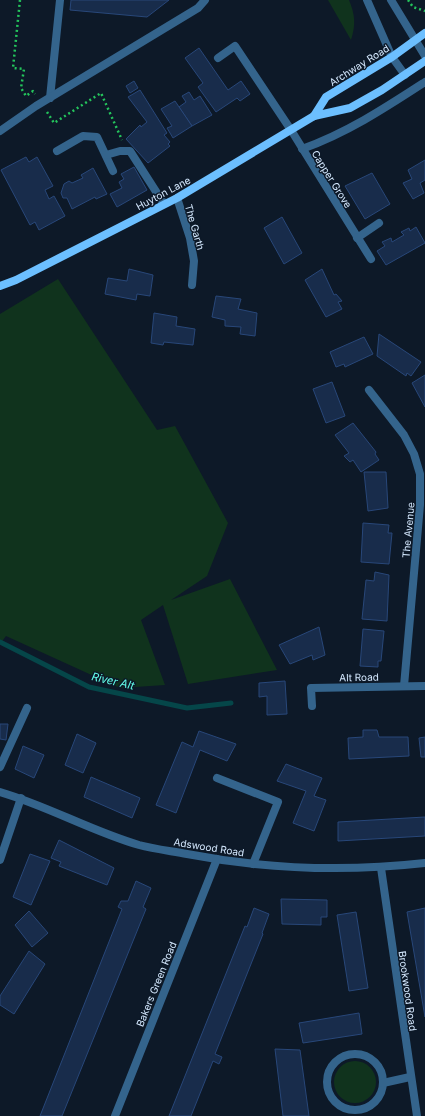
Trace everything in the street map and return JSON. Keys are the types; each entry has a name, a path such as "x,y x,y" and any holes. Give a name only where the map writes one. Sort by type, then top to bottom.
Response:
{"main road":[{"name":"Archway Road","path":"314,116 326,97 392,57 425,33"},
{"path":"314,116 350,108 382,90 425,61"},
{"name":"Huyton Lane","path":"0,286 16,280 177,198 314,116"},
{"name":"Huyton Lane","path":"0,283 16,280"}],"street":[{"path":"50,98 60,0"},
{"path":"0,132 13,121 198,8 205,0"},
{"path":"367,0 392,57 405,75"},
{"path":"391,0 425,56"},
{"name":"Capper Grove","path":"218,58 235,46 291,130 370,259"},
{"path":"302,149 326,141 364,122 425,82"},
{"path":"57,151 83,136 97,137 114,171"},
{"path":"106,155 120,151 130,151 164,204"},
{"name":"The Garth","path":"177,198 190,238 194,261 192,285"},
{"path":"357,238 379,223"},
{"name":"The Avenue","path":"369,390 404,435 414,454 420,474 420,505 404,686"},
{"name":"Alt Road","path":"312,706 311,688 425,686"},
{"path":"0,767 27,708"},
{"path":"217,778 278,802 253,864"},
{"name":"Adswood Road","path":"0,792 21,798 84,826 140,845 217,859 253,864 309,868 381,868 425,863"},
{"path":"0,860 21,798"},
{"name":"Bakers Green Road","path":"115,1116 217,859"},
{"name":"Brookwood Road","path":"381,868 410,1077 417,1116"},
{"path":"363,1055 371,1059 380,1070 383,1083 377,1100 370,1106 357,1110 343,1107 335,1102 330,1094 328,1077 331,1068 337,1061 345,1056 363,1055"},
{"path":"383,1083 410,1077"}],"path":[{"path":"408,0 412,7 425,11"}],"green space":[{"path":"328,0 349,0 353,10 354,20 354,29 351,40"},
{"path":"58,279 157,430 175,426 228,523 207,576 171,600 230,579 277,670 188,684 163,605 141,620 165,685 120,688 6,636 0,644 0,314"},
{"path":"355,1061 370,1067 376,1082 370,1097 355,1103 340,1097 334,1082 340,1067"}],"building":[{"path":"71,0 169,0 147,17 70,10"},
{"path":"199,48 228,90 241,81 250,94 240,101 237,98 216,112 198,87 203,83 185,58"},
{"path":"134,81 138,88 130,93 126,86"},
{"path":"140,90 167,133 164,135 170,142 168,144 170,146 148,163 126,139 140,125 141,127 147,122 128,97"},
{"path":"189,92 194,100 200,96 212,115 192,126 179,107 186,102 182,96"},
{"path":"175,101 192,126 173,138 167,128 172,126 161,109"},
{"path":"26,157 29,162 37,157 53,186 45,190 49,199 54,196 65,216 39,230 35,222 30,225 1,170"},
{"path":"425,160 425,180 420,183 424,193 413,199 403,183 412,179 408,170"},
{"path":"134,167 147,190 117,207 110,194 122,188 119,182 124,179 121,174"},
{"path":"93,168 107,194 96,199 95,197 72,209 67,198 63,198 61,193 64,184 69,181 72,183 83,178 81,175"},
{"path":"372,173 390,204 365,219 345,186"},
{"path":"282,217 302,253 284,264 264,228"},
{"path":"416,227 425,243 386,265 377,251 385,246 382,242 391,238 392,242 404,235 401,232 409,228 410,231"},
{"path":"129,269 153,275 150,296 137,294 136,300 105,294 108,278 127,281"},
{"path":"322,269 334,295 336,294 342,301 338,302 342,309 326,317 305,280"},
{"path":"216,296 241,299 238,309 257,313 255,336 240,334 241,327 225,326 225,320 212,317"},
{"path":"154,313 177,317 176,326 195,329 193,345 164,342 163,345 151,343"},
{"path":"379,334 421,362 411,376 407,373 406,376 377,356"},
{"path":"364,337 373,354 345,367 344,364 336,367 330,352"},
{"path":"425,375 425,407 412,383"},
{"path":"332,382 345,416 326,423 313,389"},
{"path":"353,423 376,452 375,454 379,460 361,472 353,460 350,462 344,456 349,453 335,435"},
{"path":"364,472 386,472 388,508 368,511"},
{"path":"363,523 389,525 388,533 392,533 389,564 361,562"},
{"path":"375,572 389,575 387,621 362,619 366,580 374,581"},
{"path":"319,627 325,655 313,660 312,655 290,664 279,645"},
{"path":"363,629 384,631 381,661 378,661 378,667 360,666"},
{"path":"285,681 287,714 267,715 267,696 259,697 259,683"},
{"path":"0,724 8,724 6,740 0,739"},
{"path":"363,730 377,730 379,737 408,737 409,756 349,759 348,738 363,737"},
{"path":"199,731 236,744 227,761 200,750 176,813 156,805 182,742 193,747"},
{"path":"77,734 96,743 83,773 65,765"},
{"path":"425,737 425,757 421,757 419,738"},
{"path":"23,746 44,755 34,778 15,769"},
{"path":"286,764 322,778 314,796 326,800 314,831 293,823 306,791 277,781"},
{"path":"91,777 140,798 132,818 84,797"},
{"path":"425,817 425,836 338,841 338,822"},
{"path":"59,840 114,868 107,885 59,866 61,862 51,858"},
{"path":"30,854 50,861 31,905 13,897"},
{"path":"136,881 151,888 143,907 146,909 62,1116 40,1116 122,909 118,907 121,901 128,901"},
{"path":"281,899 327,900 327,917 321,917 321,925 282,924"},
{"path":"254,908 269,914 262,933 263,934 215,1054 222,1057 219,1064 213,1061 191,1116 169,1116 245,926 247,927"},
{"path":"425,908 425,1017 407,912"},
{"path":"29,911 48,933 32,947 15,925"},
{"path":"356,912 368,988 349,991 337,915"},
{"path":"29,951 45,964 14,1014 0,1005 0,996"},
{"path":"359,1013 362,1034 303,1043 299,1023"},
{"path":"275,1049 300,1050 309,1116 283,1116"}],"waterway":[{"name":"River Alt","path":"0,642 89,687 187,708 231,703"}]}
